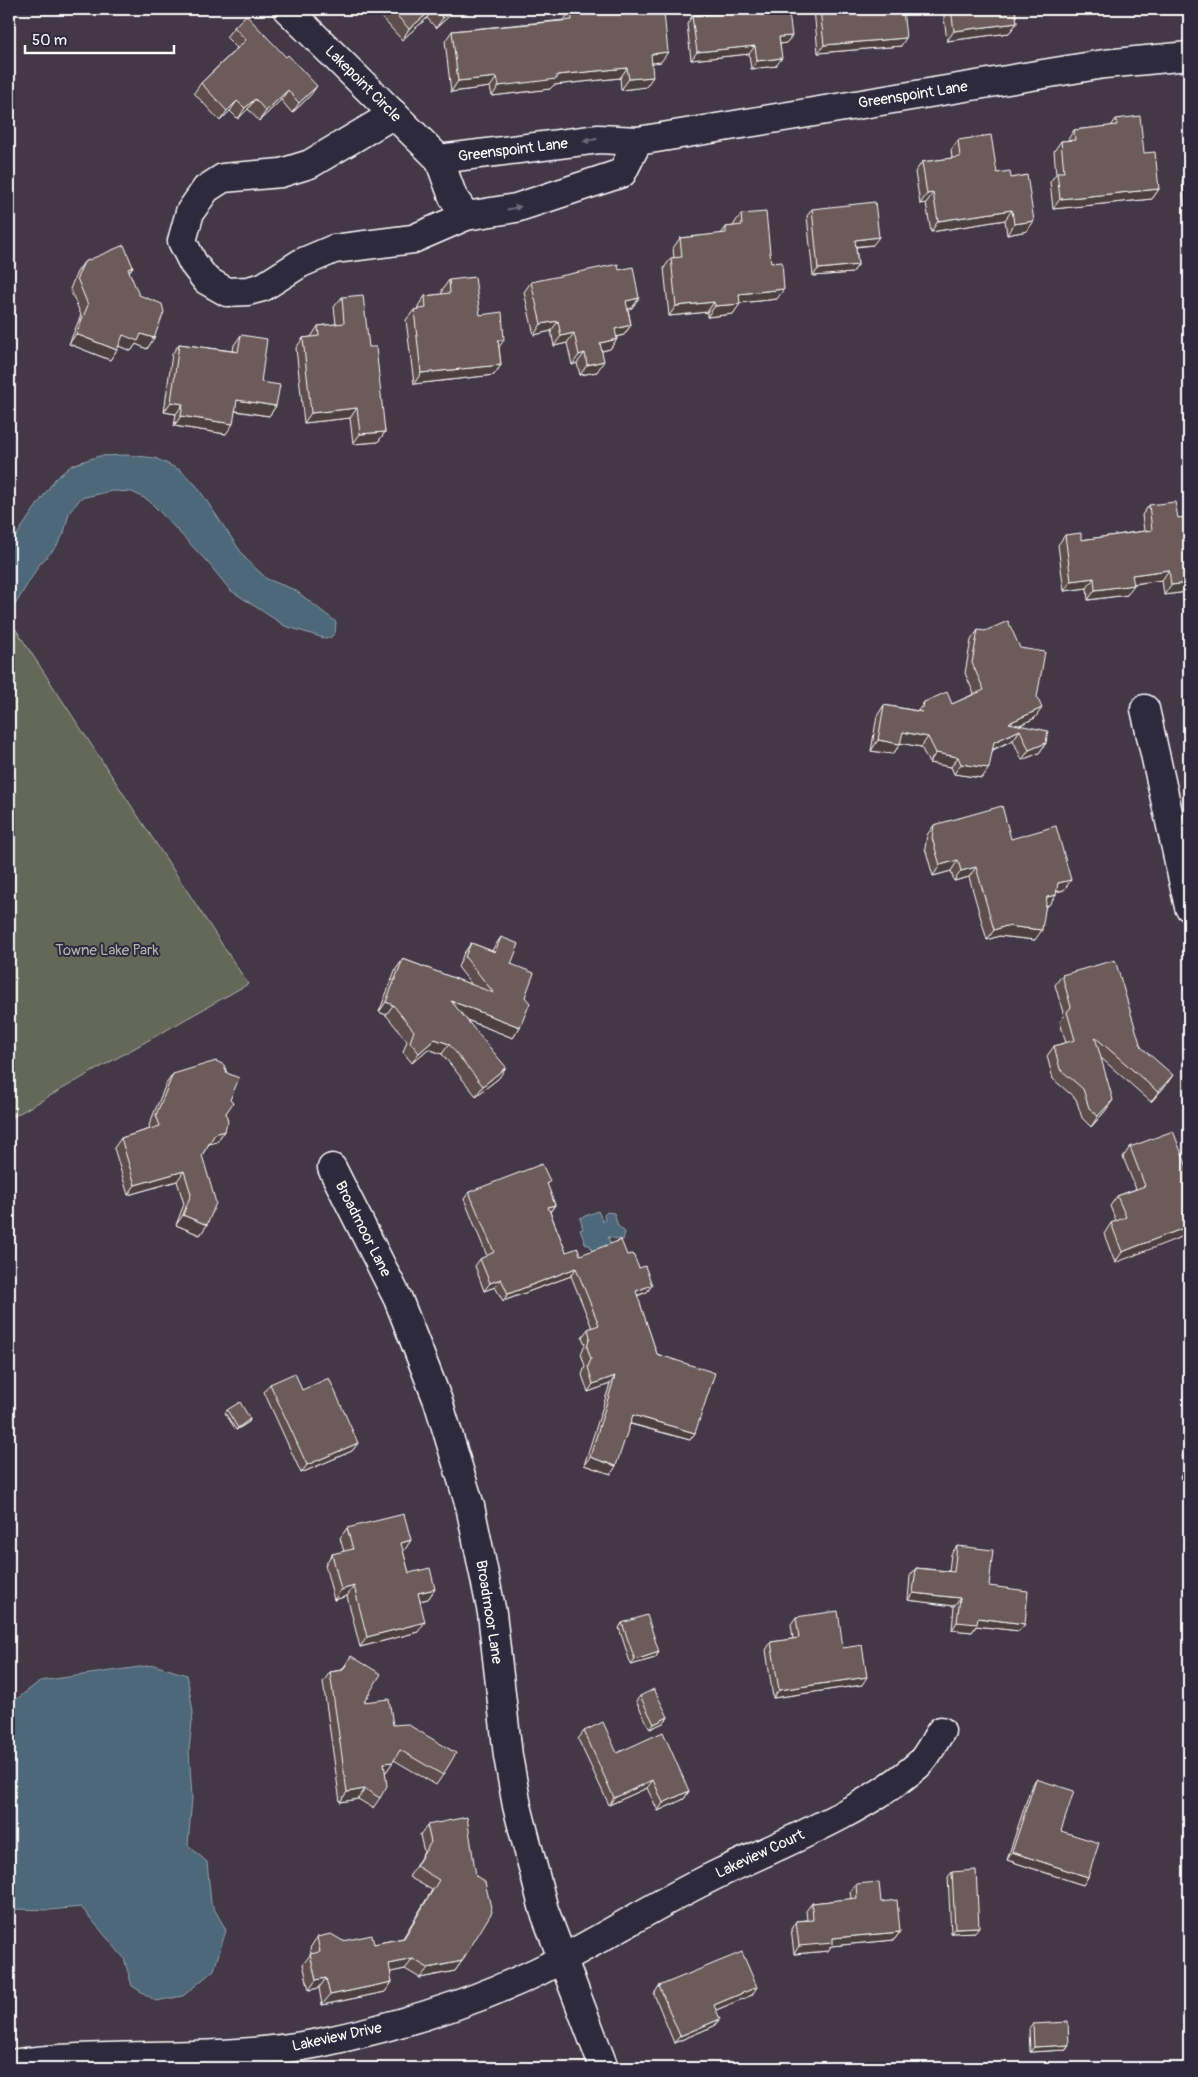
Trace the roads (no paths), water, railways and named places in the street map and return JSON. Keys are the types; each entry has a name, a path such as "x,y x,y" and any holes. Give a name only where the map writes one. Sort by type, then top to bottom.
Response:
{"street":[{"name":"Lakepoint Circle","path":"287,9 439,159"},
{"name":"Greenspoint Lane","path":"466,216 453,197 439,159 599,139 638,141 1104,64 1189,56"},
{"path":"394,114 310,164 280,173 223,178 206,189 190,212 182,241 193,263 206,280 226,292 248,291 263,287 300,263 334,249 413,239 466,216 516,208 622,174 638,141"},
{"path":"1145,710 1189,907"},
{"name":"Broadmoor Lane","path":"332,1168 398,1299 438,1401 470,1506 492,1613 508,1756 517,1806 544,1910 604,2068"},
{"name":"Lakeview Court","path":"563,1959 681,1892 829,1822 873,1796 920,1763 940,1730"},
{"name":"Lakeview Drive","path":"9,2064 113,2056 210,2055 318,2043 408,2022 464,2003 563,1959"}],"water":[{"path":"128,455 155,458 180,470 196,485 245,558 267,579 295,590 336,622 335,633 330,638 324,638 285,626 230,590 209,564 148,500 132,492 112,491 81,498 69,513 64,533 56,547 39,565 9,615 9,546 55,479 72,465 99,456"},
{"path":"598,1211 603,1222 605,1220 604,1215 607,1212 614,1213 618,1226 625,1232 623,1240 608,1237 612,1248 593,1255 590,1245 586,1245 580,1230 583,1229 580,1218"},
{"path":"154,1665 187,1675 193,1712 189,1750 192,1798 188,1845 207,1862 211,1903 226,1930 214,1970 183,1996 156,2001 132,1986 124,1958 81,1907 50,1910 13,1909 9,1902 9,1705 40,1681"}],"park label":[{"name":"Towne Lake Park","path":"107,950"}]}
